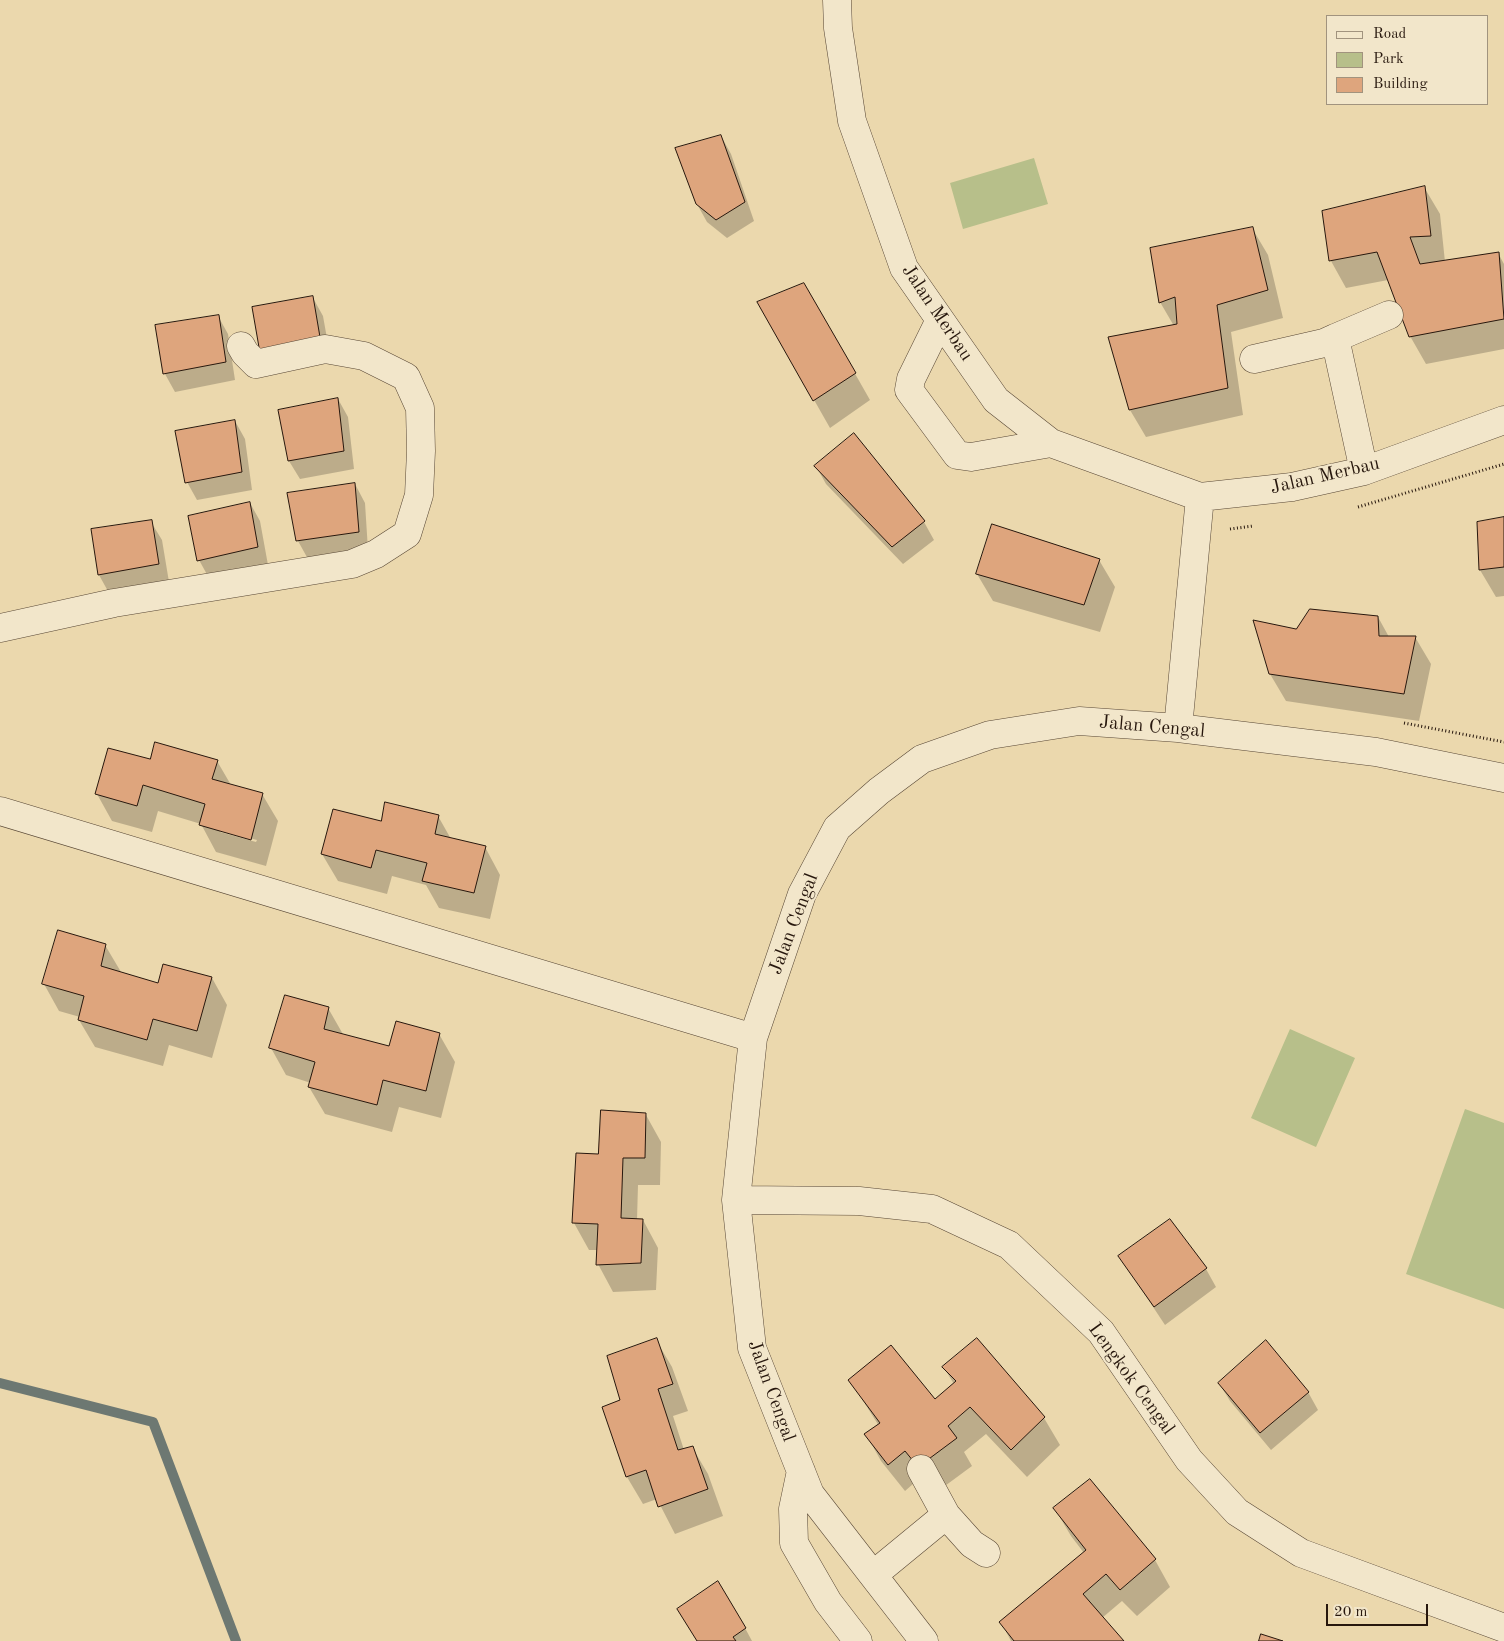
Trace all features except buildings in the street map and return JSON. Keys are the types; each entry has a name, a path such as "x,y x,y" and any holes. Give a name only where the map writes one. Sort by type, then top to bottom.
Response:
{"street":[{"name":"Jalan Merbau","path":"837,0 838,28 852,121 904,268 996,400 1051,443 1200,497 1292,487 1364,471 1504,420"},
{"path":"1254,359 1324,343 1389,315"},
{"path":"940,320 912,379 909,390 957,455 962,458 971,457 1051,443"},
{"path":"1335,338 1364,471"},
{"path":"0,628 114,603 352,564 376,554 407,534 419,495 421,451 420,408 406,377 364,356 325,349 256,364 241,346"},
{"path":"1178,728 1200,497"},
{"name":"Jalan Cengal","path":"924,1641 810,1494 752,1348 736,1200 754,1038 802,894 837,828 879,791 922,759 990,735 1079,722 1178,728 1376,752 1504,778"},
{"path":"0,810 754,1038"},
{"name":"Lengkok Cengal","path":"736,1200 859,1201 932,1209 1009,1245 1101,1332 1189,1460 1237,1512 1301,1554 1504,1628"},
{"path":"921,1469 946,1515 972,1544 986,1553"},
{"path":"801,1471 794,1509 794,1543 828,1602 858,1641"},
{"path":"873,1576 946,1515"}],"green space":[{"path":"1034,158 1048,204 963,229 950,183"},
{"path":"1290,1029 1355,1058 1316,1147 1251,1118"},
{"path":"1465,1109 1504,1123 1504,1309 1406,1274"}],"waterway":[{"path":"0,1383 153,1422 236,1641"}]}
